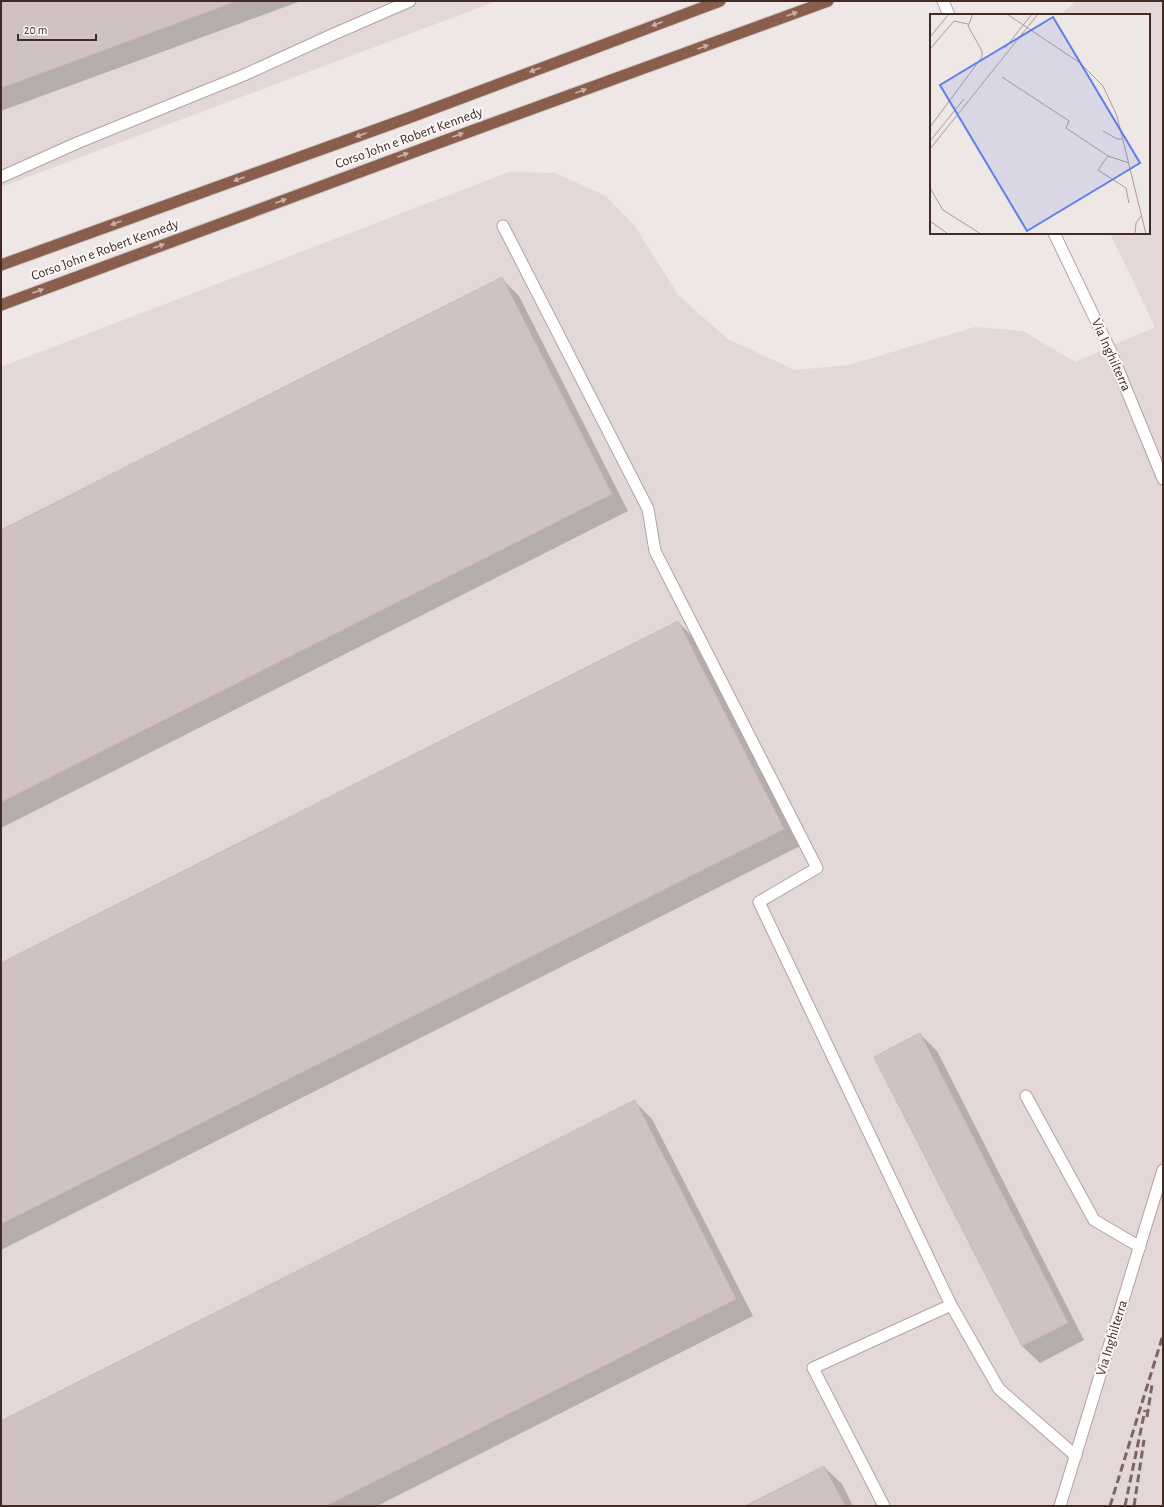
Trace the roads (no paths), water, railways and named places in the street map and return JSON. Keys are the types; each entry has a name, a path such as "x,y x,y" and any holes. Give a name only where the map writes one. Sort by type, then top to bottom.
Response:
{"highway":[{"name":"Corso John e Robert Kennedy","path":"1,265 411,117 720,1"},
{"name":"Corso John e Robert Kennedy","path":"1,305 422,148 828,1"}],"street":[{"path":"1,177 77,143 244,75 410,1"},
{"path":"943,1 949,14"},
{"path":"503,226 648,509 656,551 817,868 759,902 951,1305 999,1389 1076,1456"},
{"name":"Via Inghilterra","path":"1054,234 1111,352 1163,479"},
{"path":"1026,1096 1094,1220 1140,1247"},
{"name":"Via Inghilterra","path":"1060,1506 1163,1170"},
{"path":"884,1506 813,1368 951,1305"}],"railway":[{"path":"1110,1506 1163,1335"},
{"path":"1147,1417 1152,1385"},
{"path":"1125,1506 1145,1410"},
{"path":"1134,1506 1144,1440"}]}
